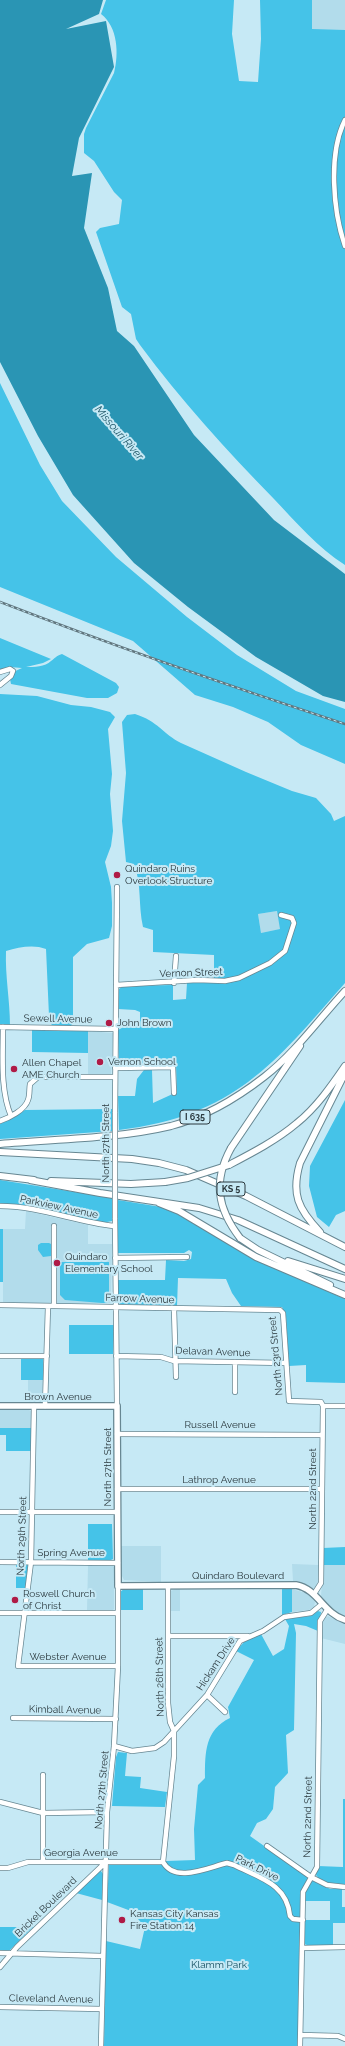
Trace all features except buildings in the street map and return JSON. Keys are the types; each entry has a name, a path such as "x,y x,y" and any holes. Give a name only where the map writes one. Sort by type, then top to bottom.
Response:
{"highway":[{"name":"I 635","path":"0,1144 129,1133 172,1126 192,1118 234,1098 265,1076 312,1028 345,991"},
{"path":"312,1028 231,1148 224,1161 220,1177 220,1197 228,1221 240,1238 258,1250 345,1292"},
{"path":"30,1180 125,1184 165,1182 188,1178 229,1166 263,1147 298,1122 345,1066"},
{"path":"324,1236 306,1218 299,1205 295,1193 295,1178 300,1162 345,1072"},
{"name":"KS 5","path":"0,1152 132,1159 159,1163 212,1181 345,1247"},
{"path":"0,1176 30,1180 100,1194 152,1200 199,1208 238,1220 345,1269"},
{"path":"152,1200 179,1211 256,1256 345,1295"},
{"path":"276,1258 345,1279"}],"main road":[{"name":"Brown Avenue","path":"0,1406 116,1406"},
{"name":"North 27th Street","path":"116,1406 118,1586"},
{"name":"Quindaro Boulevard","path":"118,1586 296,1585 308,1589 332,1615 345,1620"}],"street":[{"path":"345,120 339,132 335,167 338,220 345,246"},
{"path":"0,672 10,669 13,671 11,676 0,685"},
{"name":"North 27th Street","path":"116,1406 114,1226 117,887"},
{"name":"Vernon Street","path":"116,985 233,980 270,963 285,951 294,922 292,918 281,916"},
{"path":"174,983 176,956"},
{"path":"1,1027 5,1104 11,1116"},
{"name":"Sewell Avenue","path":"1,1027 115,1029"},
{"path":"115,1068 173,1067 174,1093"},
{"path":"0,1121 11,1116 26,1105 30,1084 34,1078 42,1076 115,1077"},
{"name":"Parkview Avenue","path":"0,1206 24,1207 101,1225 114,1226"},
{"path":"54,1226 54,1306"},
{"path":"115,1258 187,1257"},
{"name":"Farrow Avenue","path":"0,1306 115,1306 121,1308 280,1310"},
{"path":"45,1406 48,1306"},
{"path":"174,1309 174,1361 176,1377"},
{"name":"North 23rd Street","path":"280,1310 283,1312 289,1401 321,1402 323,1406"},
{"path":"0,1356 46,1356"},
{"name":"Delavan Avenue","path":"116,1356 161,1357 174,1361 286,1363"},
{"path":"235,1392 236,1362"},
{"name":"North 29th Street","path":"18,1666 31,1562 34,1406"},
{"path":"323,1406 345,1406"},
{"name":"North 22nd Street","path":"314,1594 321,1583 323,1406"},
{"name":"Russell Avenue","path":"117,1434 322,1435"},
{"name":"Lathrop Avenue","path":"117,1489 322,1489"},
{"path":"0,1512 117,1512"},
{"name":"Spring Avenue","path":"0,1562 118,1562"},
{"name":"North 27th Street","path":"101,2046 108,1812 116,1719 118,1666 118,1586"},
{"name":"North 26th Street","path":"163,1862 174,1756 174,1731 170,1722 168,1703 168,1586"},
{"name":"Hickam Drive","path":"114,1746 132,1751 148,1751 164,1742 207,1695 240,1641 252,1636 284,1617 311,1613 322,1604"},
{"name":"North 22nd Street","path":"300,2046 303,1892 317,1864 320,1621 327,1610"},
{"path":"0,1613 118,1613"},
{"path":"168,1636 252,1636"},
{"name":"Webster Avenue","path":"18,1666 118,1666"},
{"path":"207,1695 225,1712"},
{"name":"Kimball Avenue","path":"13,1718 116,1719"},
{"path":"43,1775 43,1862"},
{"path":"0,1802 43,1813 108,1812"},
{"path":"267,1846 311,1877 330,1886 345,1887"},
{"name":"Georgia Avenue","path":"0,1868 8,1868 25,1862 163,1862"},
{"name":"Brickel Boulevard","path":"0,1967 11,1953 106,1862"},
{"name":"Park Drive","path":"163,1862 169,1869 183,1874 228,1863 234,1865 278,1888 289,1904 290,1916 293,1919 303,1920"},
{"path":"302,1948 345,1947"},
{"path":"0,1953 103,1956"},
{"name":"Cleveland Avenue","path":"0,2007 102,2009"},
{"path":"300,2035 338,2036 345,2039"}],"shaded area":[{"path":"312,0 345,0 345,30 312,30"},
{"path":"277,911 281,929 261,933 258,914"},
{"name":"Vernon School","path":"88,1031 113,1033 111,1074 88,1074"},
{"name":"Quindaro Elementary School","path":"26,1211 88,1225 88,1244 112,1244 111,1303 3,1303 3,1229 25,1229"},
{"path":"28,1380 43,1380 41,1403 28,1403"},
{"path":"0,1409 31,1411 31,1428 0,1428"},
{"path":"120,1546 161,1546 161,1582 124,1580 120,1572"},
{"path":"292,1564 319,1565 316,1587 313,1589 293,1581"},
{"path":"88,1565 112,1565 114,1567 114,1609 112,1611 87,1611"},
{"path":"323,1565 345,1565 345,1617 332,1612 321,1597"},
{"path":"180,1588 180,1611 170,1611 170,1591"},
{"path":"292,1589 309,1594 315,1602 314,1607 309,1610 292,1612"},
{"path":"328,1616 345,1624 345,1644 321,1638 322,1620"}],"green space":[{"path":"106,0 234,0 232,34 239,81 258,82 261,39 260,0 312,0 312,29 345,30 345,565 326,551 308,534 204,424 140,345 136,339 131,314 122,307 96,232 100,228 119,224 122,200 114,192 94,161 84,153 84,134 86,128 114,73 116,66 117,49 114,33 107,19 101,14"},
{"path":"0,383 40,465 62,501 116,557 187,617 237,655 296,691 345,709 345,764 301,745 268,722 233,707 195,695 133,641 0,587"},
{"path":"0,638 51,659 43,663 26,667 39,666 49,663 57,656 62,654 116,683 119,687 117,693 108,698 87,698 11,684 9,674 22,668 10,667 0,670"},
{"path":"0,694 37,696 71,705 91,707 110,712 115,717 108,729 112,774 110,794 113,831 111,846 105,862 111,887 112,926 109,938 87,944 73,957 73,1023 70,1027 52,1026 49,1016 46,949 31,946 6,951 10,1026 0,1025"},
{"path":"135,714 143,717 181,743 292,791 316,798 331,814 334,821 345,816 345,983 296,1038 273,1061 248,1082 222,1099 193,1113 159,1123 119,1130 118,1096 135,1096 137,1079 144,1070 152,1070 153,1103 177,1092 175,1063 119,1064 118,1030 135,1021 140,1021 140,1012 135,1010 118,1009 119,989 123,986 173,985 173,1000 186,999 187,983 216,983 214,980 214,955 153,952 153,930 143,927 138,880 134,864 126,862 122,821 126,773 122,722 127,715","holes":["277,911 280,929 261,933 258,914"]},
{"path":"32,1030 88,1031 88,1053 32,1052"},
{"path":"345,1100 345,1211 336,1215 329,1227 317,1217 309,1186 310,1166"},
{"path":"112,1109 112,1131 0,1139 0,1124 25,1110"},
{"path":"0,1180 112,1198 112,1221 102,1223 28,1205 0,1204"},
{"path":"118,1200 161,1207 172,1211 254,1259 345,1299 345,1383 306,1382 306,1365 289,1366 286,1316 282,1307 241,1306 232,1293 226,1279 178,1278 177,1306 120,1304 118,1301 118,1280 165,1280 166,1260 184,1261 191,1259 192,1252 189,1250 184,1253 118,1253"},
{"path":"0,1229 3,1229 3,1282 0,1282"},
{"path":"41,1243 51,1244 51,1256 43,1257 38,1250 38,1245"},
{"path":"60,1262 109,1262 109,1300 107,1303 65,1300 60,1295"},
{"path":"69,1325 114,1325 113,1354 69,1354"},
{"path":"21,1358 43,1358 43,1380 21,1380"},
{"path":"0,1428 31,1428 31,1451 6,1451 6,1435 0,1435"},
{"path":"88,1524 112,1524 113,1559 88,1560"},
{"path":"345,1547 345,1565 323,1565 323,1548"},
{"path":"16,1565 28,1565 26,1588 16,1588"},
{"path":"124,1589 143,1589 143,1610 120,1610 120,1592"},
{"path":"282,1589 292,1589 292,1612 282,1615"},
{"name":"Klamm Park","path":"318,1611 321,1612 318,1631 306,1626 294,1624 296,1633 294,1730 286,1735 288,1773 275,1787 273,1809 266,1819 257,1823 250,1836 308,1877 301,1895 298,2046 104,2046 106,1941 140,1949 145,1927 131,1911 107,1902 109,1865 162,1864 166,1861 195,1860 194,1829 198,1785 205,1778 205,1759 208,1743 211,1735 216,1729 230,1718 228,1707 254,1660 236,1651 244,1642 261,1634 273,1656 284,1649 289,1626 285,1619 310,1616"},
{"path":"118,1752 127,1753 125,1776 141,1777 140,1788 167,1792 165,1807 112,1806 116,1757"},
{"path":"343,1799 345,1799 345,1884 333,1884 325,1882 316,1875 318,1866 343,1867"},
{"path":"99,1871 103,1874 102,1900 76,1893"},
{"path":"311,1881 315,1881 330,1889 342,1889 342,1907 345,1907 345,1923 333,1923 333,1945 304,1944 305,1920 330,1920 330,1901 305,1901 306,1890"},
{"path":"0,1927 33,1927 10,1950 0,1951"}],"water":[{"name":"Missouri River","path":"0,0 103,0 99,14 66,29 106,21 114,67 79,138 72,176 92,173 84,228 108,288 117,331 134,346 194,435 274,520 345,574 345,702 323,696 256,657 188,607 134,563 73,495 38,436 0,362"}],"railway":[{"path":"0,602 172,665 345,724"}],"place":[{"name":"Quindaro Ruins Overlook Structure","path":"117,875"},
{"name":"John Brown","path":"109,1023"},
{"name":"Vernon School","path":"100,1062"},
{"name":"Allen Chapel AME Church","path":"14,1069"},
{"name":"Quindaro Elementary School","path":"57,1263"},
{"name":"Roswell Church of Christ","path":"15,1600"},
{"name":"Kansas City Kansas Fire Station 14","path":"122,1920"}]}
